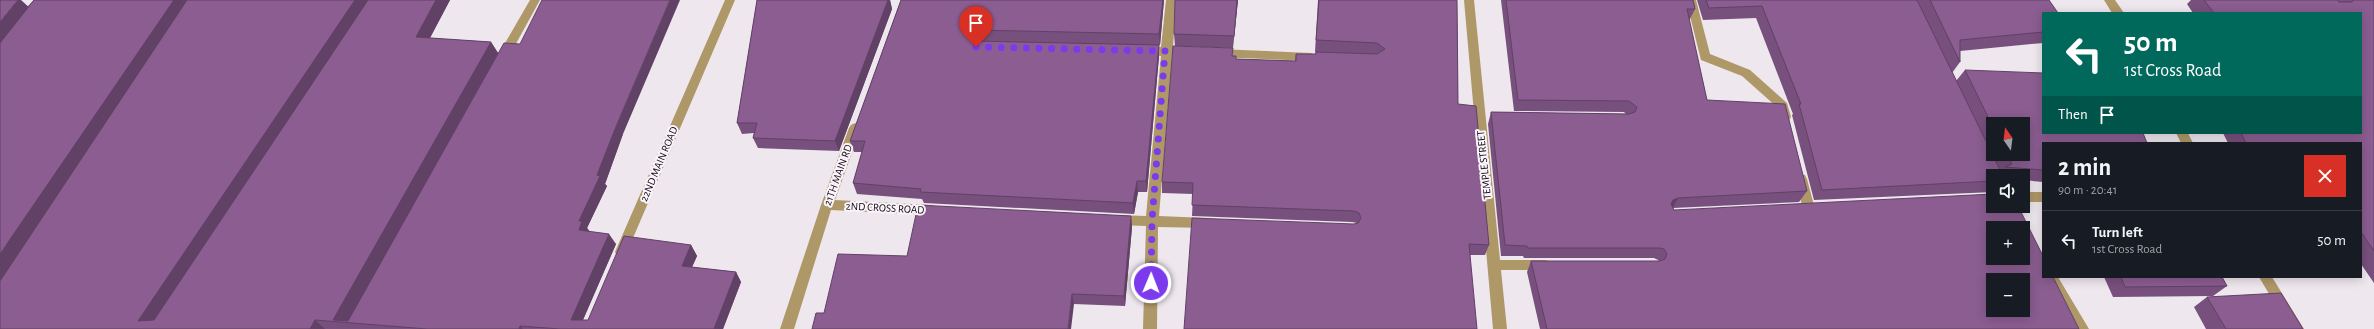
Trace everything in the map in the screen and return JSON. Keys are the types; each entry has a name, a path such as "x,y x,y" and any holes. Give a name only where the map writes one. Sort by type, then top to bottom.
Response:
{"street":[{"path":"497,68 535,0"},
{"name":"22ND MAIN ROAD","path":"616,263 730,0"},
{"path":"1150,329 1152,221 1165,51 1171,0"},
{"name":"TEMPLE STREET","path":"1469,0 1500,329"},
{"path":"1690,0 1705,57 1746,73 1782,106 1788,128"},
{"path":"2109,0 2117,12"},
{"path":"1134,50 1320,58"},
{"name":"21TH MAIN RD","path":"787,329 827,205 859,117"},
{"path":"1480,117 1495,118"},
{"path":"1797,165 1809,209"},
{"path":"2030,197 2042,197"},
{"name":"2ND CROSS ROAD","path":"827,205 946,211"},
{"path":"1794,210 1824,208"},
{"path":"1105,219 1216,224"},
{"path":"1494,265 1558,265"},
{"path":"2052,278 2082,329"},
{"path":"2266,278 2297,329"}],"building":[{"path":"0,0 18,0 0,22"},
{"path":"34,0 174,0 0,254 0,43"},
{"path":"187,0 355,0 138,321 154,320 368,0 436,0 416,37 491,42 333,320 348,321 504,43 520,44 542,0 670,0 617,124 597,175 600,176 579,221 582,221 579,230 609,234 571,320 588,320 624,236 691,245 682,266 736,272 714,329 560,329 520,326 519,329 427,329 315,320 310,329 0,329 0,281"},
{"path":"757,0 888,0 835,141 753,138 757,123 737,123"},
{"path":"901,0 1163,0 1159,34 974,30 966,35 974,41 1159,45 1146,181 1137,181 1133,203 920,192 921,189 853,183 865,141 850,141"},
{"path":"1175,0 1237,0 1234,36 1174,34"},
{"path":"1319,0 1457,0 1458,104 1476,106 1489,245 1469,244 1477,329 1184,329 1192,218 1354,224 1358,223 1361,218 1359,213 1354,211 1192,205 1193,183 1162,182 1173,46 1233,48 1232,56 1236,56 1236,59 1296,61 1296,54 1316,54 1316,52 1377,54 1385,49 1377,43 1316,40"},
{"path":"1506,0 1693,0 1695,9 1687,9 1707,100 1785,104 1807,191 1678,198 1673,200 1671,204 1674,210 1986,194 1986,213 2022,213 2026,221 1986,221 1986,265 2030,265 2030,230 2042,254 2042,278 2054,278 2079,329 1547,329 1531,261 1660,261 1665,259 1667,254 1664,249 1660,248 1528,248 1527,246 1505,245 1491,112 1629,114 1635,112 1637,107 1629,101 1518,100"},
{"path":"1706,0 1917,0 1986,141 1986,161 1996,161 2000,169 1986,169 1986,181 1822,190 1799,104 1801,104 1762,6 1709,8"},
{"path":"1930,0 2049,0 2057,12 2042,12 2042,32 1960,40 1960,62"},
{"path":"2204,0 2338,0 2339,2 2352,2 2353,0 2374,0 2374,251 2362,233 2362,142 2246,142 2242,134 2362,134 2362,12 2213,12"},
{"path":"1965,70 2042,73 2042,134 2143,134 2147,142 2042,142 2042,170 2005,167 2012,164 2010,161 2030,161 2030,117 1988,117"},
{"path":"918,205 1131,216 1124,296 1072,294 1068,329 812,329 816,313 824,313 838,254 907,256"},
{"path":"2121,278 2223,278 2227,286 2125,287"},
{"path":"2281,293 2303,329 2226,329 2207,297"}],"route":[{"path":"976,47 1165,51 1152,221 1151,283"}]}
